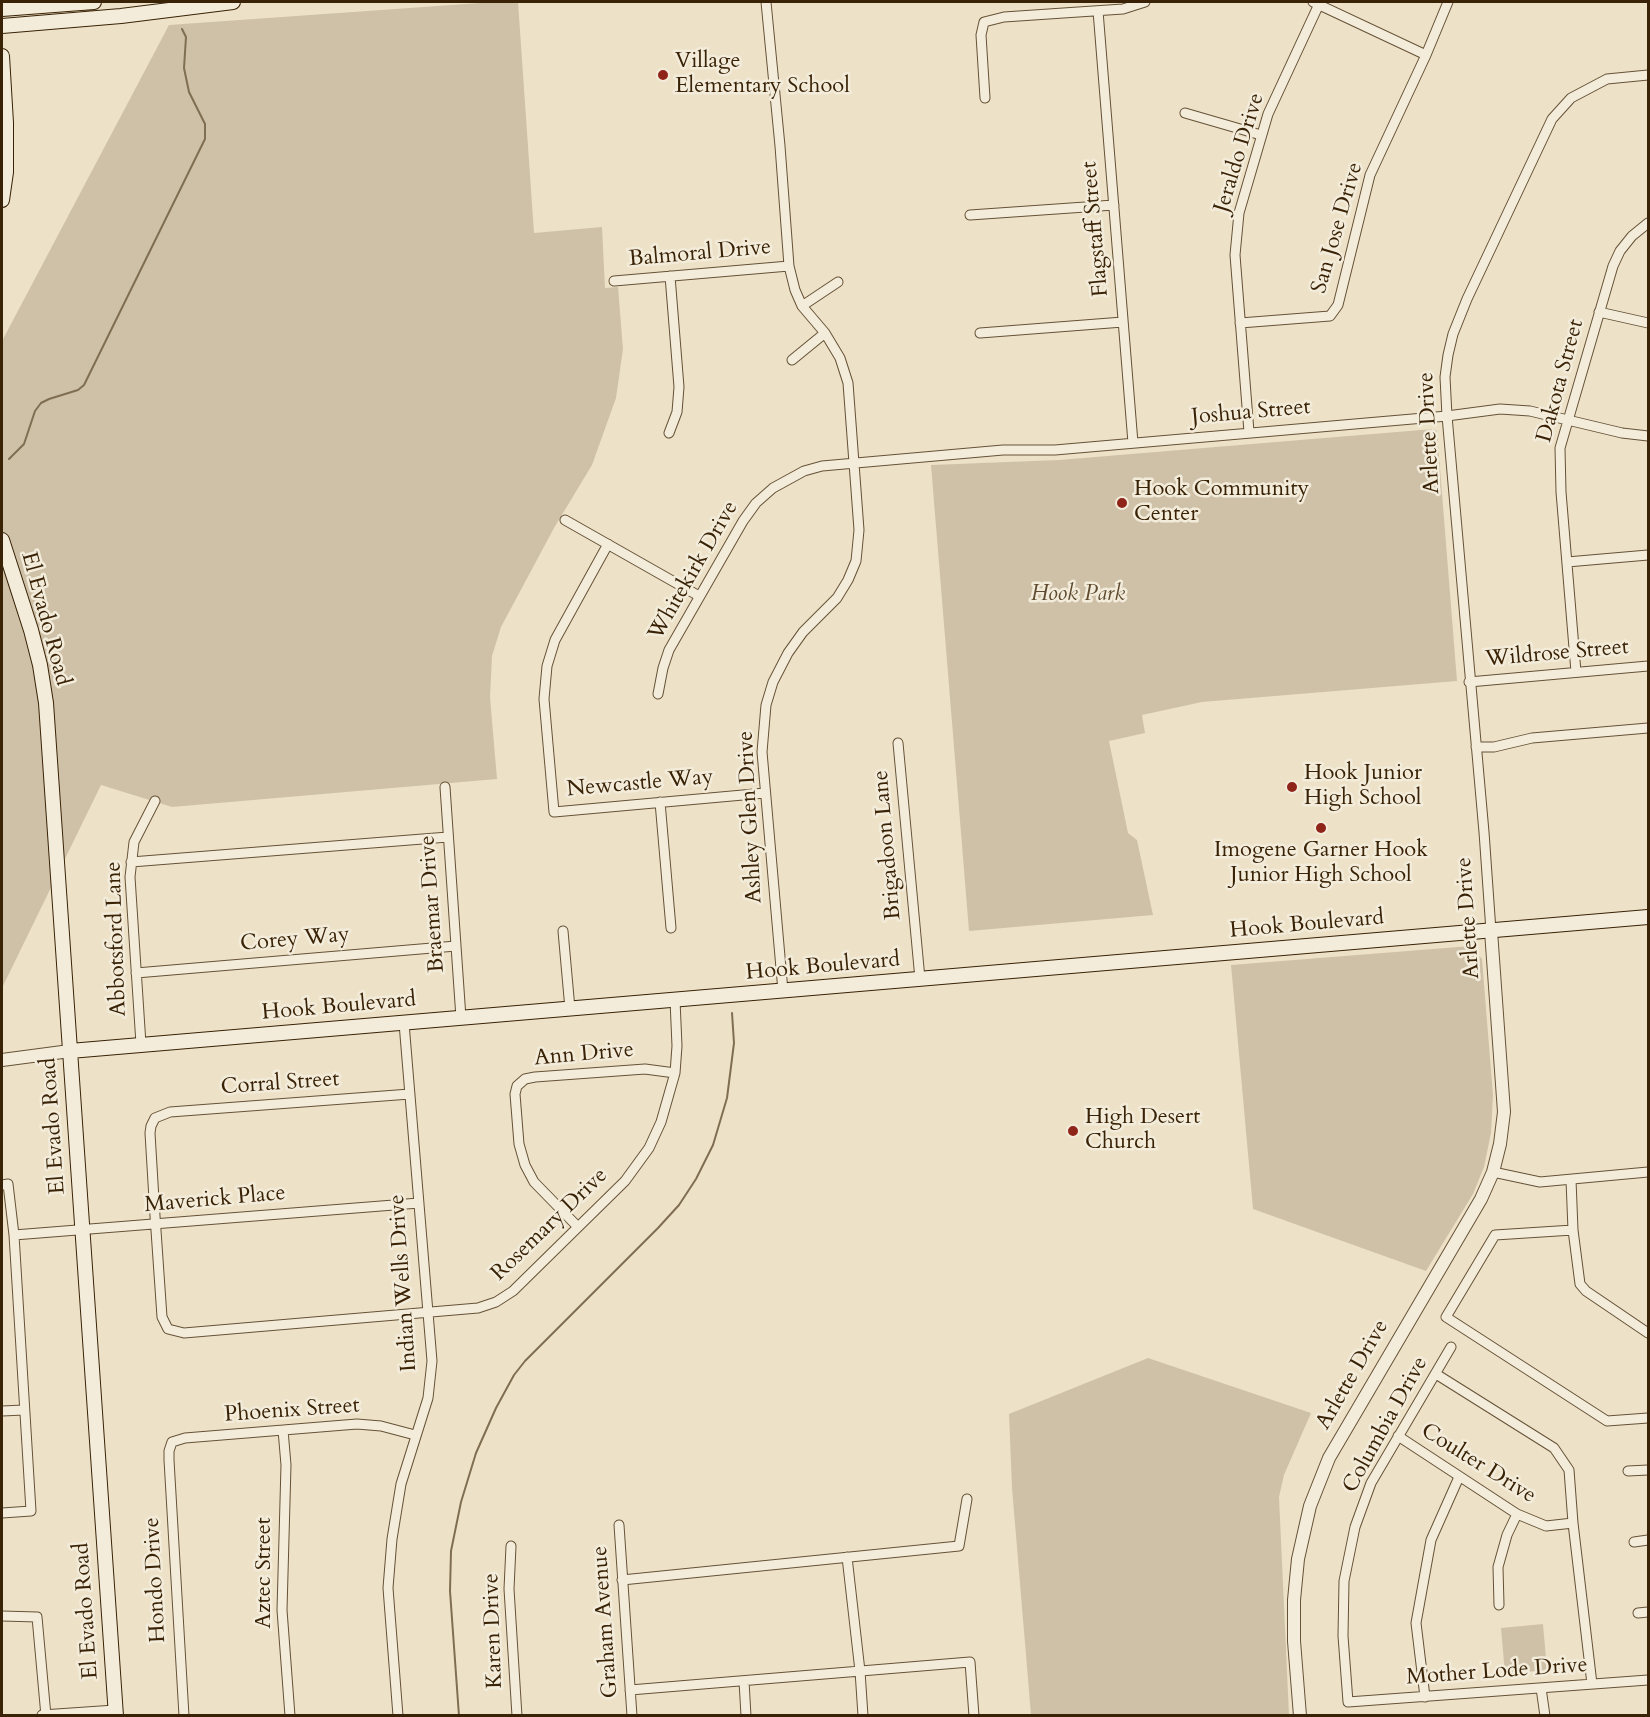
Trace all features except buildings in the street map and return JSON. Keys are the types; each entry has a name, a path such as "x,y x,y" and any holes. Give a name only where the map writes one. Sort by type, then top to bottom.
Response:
{"main road":[{"path":"2,9 94,2"},
{"path":"2,26 121,16 233,2"},
{"path":"2,57 6,172 2,200"},
{"name":"El Evado Road","path":"2,540 31,630 44,694 115,1713"},
{"name":"Hook Boulevard","path":"70,1051 1648,917"}],"street":[{"name":"Ashley Glen Drive","path":"766,2 789,266 802,306 825,333 840,358 848,383 859,530 856,561 848,580 837,598 803,632 788,652 773,682 766,705 762,752 783,991"},
{"path":"985,99 981,35 984,22 1004,17 1123,9 1145,2"},
{"path":"1318,2 1426,55"},
{"name":"Jeraldo Drive","path":"1249,432 1235,255 1239,213 1268,114 1318,2"},
{"name":"San Jose Drive","path":"1240,323 1330,316 1338,305 1370,175 1448,2"},
{"name":"Flagstaff Street","path":"1098,11 1133,442"},
{"name":"Arlette Drive","path":"1300,1716 1294,1641 1294,1600 1298,1559 1310,1506 1329,1458 1481,1199 1500,1144 1504,1112 1476,747 1447,416 1445,377 1448,355 1460,316 1552,119 1571,98 1607,79 1648,75"},
{"path":"1185,113 1261,135"},
{"path":"970,215 1114,205"},
{"name":"Dakota Street","path":"1576,672 1560,476 1560,448 1613,266 1620,251 1632,236 1648,223"},
{"name":"Balmoral Drive","path":"614,281 789,266"},
{"path":"669,433 676,412 679,387 670,276"},
{"path":"802,306 838,282"},
{"path":"1599,312 1648,323"},
{"path":"980,333 1123,322"},
{"path":"792,360 825,333"},
{"name":"Joshua Street","path":"854,463 1003,450 1055,450 1447,416 1500,409 1530,411 1622,434 1648,436"},
{"name":"Whitekirk Drive","path":"658,694 669,650 743,521 756,504 773,488 804,471 822,466 854,463"},
{"path":"565,520 699,596"},
{"name":"Newcastle Way","path":"608,544 555,640 547,666 544,699 554,812 765,793"},
{"path":"1567,562 1648,555"},
{"name":"Wildrose Street","path":"1469,682 1648,666"},
{"path":"1476,747 1494,747 1532,738 1648,728"},
{"name":"Brigadoon Lane","path":"898,743 920,979"},
{"name":"Braemar Drive","path":"445,787 461,1018"},
{"name":"Abbotsford Lane","path":"141,1044 130,877 134,842 155,801"},
{"path":"660,802 671,928"},
{"path":"131,862 448,837"},
{"path":"563,931 570,1009"},
{"name":"Corey Way","path":"136,974 456,946"},
{"name":"Rosemary Drive","path":"155,1224 162,1317 168,1329 184,1333 478,1308 496,1302 513,1291 625,1181 649,1148 661,1122 675,1073 677,1046 675,1000"},
{"name":"Indian Wells Drive","path":"398,1716 388,1588 392,1539 401,1484 428,1398 432,1361 404,1023"},
{"name":"Hook Boulevard","path":"2,1060 70,1051"},
{"name":"Ann Drive","path":"578,1227 534,1182 525,1165 518,1134 515,1094 517,1086 525,1079 535,1077 645,1069 675,1073"},
{"name":"Corral Street","path":"155,1224 150,1133 156,1118 170,1112 410,1094"},
{"path":"1492,1172 1540,1182 1648,1173"},
{"path":"1571,1180 1573,1230 1580,1284 1586,1291 1648,1333"},
{"path":"2,1513 31,1511 14,1235 5,1184"},
{"name":"Maverick Place","path":"14,1235 419,1203"},
{"path":"1573,1230 1496,1235 1446,1317 1607,1421 1648,1418"},
{"name":"Columbia Drive","path":"1348,1702 1343,1636 1344,1581 1355,1527 1371,1483 1451,1347"},
{"path":"1436,1374 1554,1448 1569,1470 1592,1684"},
{"path":"2,1412 24,1410"},
{"name":"Phoenix Street","path":"172,1442 185,1438 357,1424 381,1426 415,1435"},
{"name":"Aztec Street","path":"284,1430 286,1465 282,1610 290,1716"},
{"name":"Coulter Drive","path":"1398,1436 1517,1514 1546,1526 1573,1523"},
{"name":"Hondo Drive","path":"172,1442 169,1460 184,1716"},
{"path":"1628,1471 1648,1470"},
{"path":"1425,1696 1416,1623 1431,1540 1459,1478"},
{"path":"622,1580 959,1546 967,1499"},
{"path":"1499,1605 1498,1566 1507,1535 1517,1514"},
{"name":"Graham Avenue","path":"619,1526 632,1716"},
{"path":"1634,1542 1648,1540"},
{"name":"Karen Drive","path":"511,1546 509,1589 517,1716"},
{"path":"847,1557 863,1716"},
{"path":"2,1616 37,1617 46,1715"},
{"path":"630,1690 970,1662 974,1716"},
{"name":"Mother Lode Drive","path":"1348,1702 1648,1680"},
{"path":"744,1681 746,1716"},
{"path":"1541,1688 1545,1716"},
{"path":"40,1716 115,1713"}],"green space":[{"path":"518,2 534,233 602,227 605,288 618,287 623,349 616,398 592,465 554,528 501,627 492,656 490,697 497,779 172,807 101,785 2,988 2,341 169,25"},
{"name":"Hook Park","path":"1433,429 1437,431 1457,681 1202,702 1142,715 1145,733 1109,741 1128,833 1137,840 1153,915 969,931 931,465 1059,460"},
{"path":"1471,946 1482,959 1493,1095 1491,1133 1484,1167 1473,1194 1426,1271 1253,1209 1231,965"},
{"path":"1148,1358 1311,1413 1284,1475 1279,1497 1289,1715 1031,1715 1012,1488 1009,1414"},
{"path":"1543,1624 1547,1670 1505,1674 1501,1628"}],"waterway":[{"path":"9,459 24,444 35,411 41,403 78,390 84,385 205,139 205,124 189,92 184,68 186,37 182,29"},
{"path":"459,1716 450,1591 451,1551 461,1502 476,1453 496,1408 514,1375 525,1361 658,1228 679,1205 696,1179 713,1145 727,1098 734,1043 732,1013"}],"place":[{"name":"Village Elementary School","path":"663,75"},
{"name":"Hook Community Center","path":"1122,503"},
{"name":"Hook Junior High School","path":"1292,787"},
{"name":"Imogene Garner Hook Junior High School","path":"1321,828"},
{"name":"High Desert Church","path":"1073,1131"}]}
